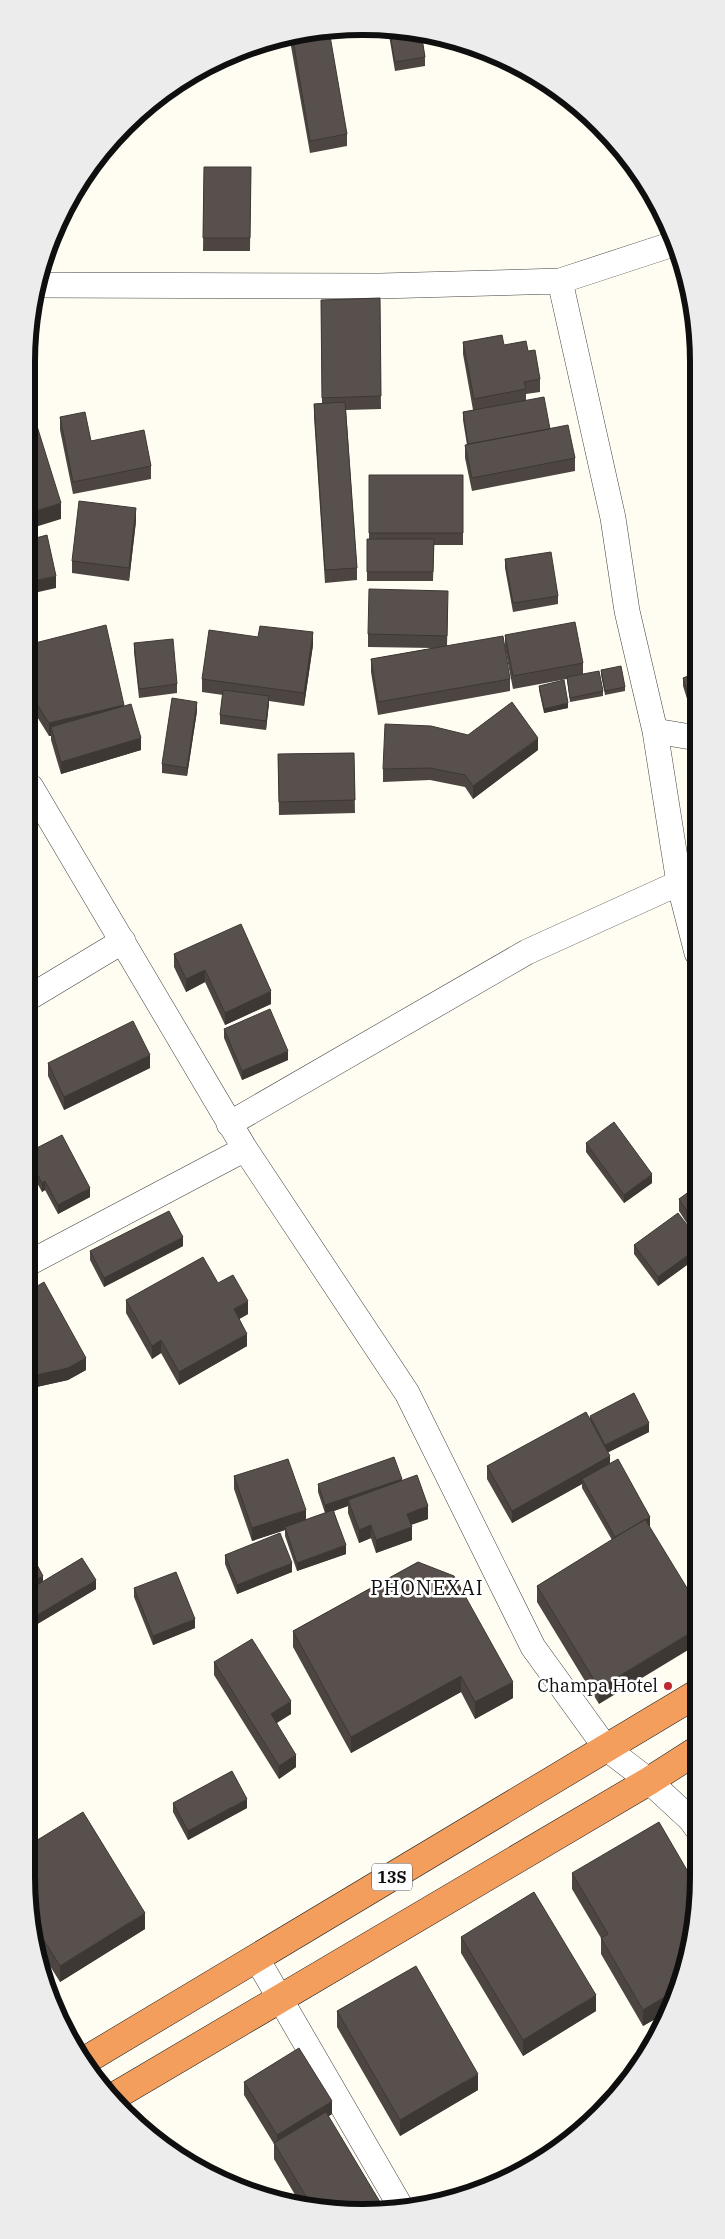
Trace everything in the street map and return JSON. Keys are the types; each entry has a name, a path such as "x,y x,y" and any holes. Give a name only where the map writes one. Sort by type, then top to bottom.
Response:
{"highway":[{"name":"13S","path":"90,2058 690,1698"},
{"path":"118,2094 281,2000 649,1781 690,1754"}],"street":[{"path":"44,285 380,286 560,281 668,246"},
{"path":"560,281 613,518 627,611 655,731 679,883 690,925"},
{"path":"655,731 690,737"},
{"path":"35,794 244,1149 407,1393 533,1647 606,1748 649,1781 690,1819"},
{"path":"229,1124 527,952 679,883"},
{"path":"35,994 123,941"},
{"path":"35,1260 244,1149"},
{"path":"256,1959 398,2202"}],"building":[{"path":"330,37 347,134 310,141 293,42"},
{"path":"390,37 422,40 425,57 395,62"},
{"path":"204,167 251,167 250,238 203,238"},
{"path":"380,298 381,396 322,398 321,300"},
{"path":"502,335 504,345 526,341 528,351 535,350 540,379 524,382 526,389 474,399 463,342"},
{"path":"544,397 550,429 468,444 463,412"},
{"path":"345,402 357,568 325,570 314,404"},
{"path":"85,412 91,441 144,430 151,466 73,482 60,417"},
{"path":"35,420 61,503 35,511"},
{"path":"568,425 575,458 472,478 465,445"},
{"path":"369,475 463,475 463,533 369,533"},
{"path":"79,501 136,508 129,568 72,561"},
{"path":"47,535 56,576 35,580 35,538"},
{"path":"367,539 434,539 433,572 367,572"},
{"path":"551,552 558,596 513,603 505,559"},
{"path":"369,589 448,591 447,636 368,634"},
{"path":"575,622 583,663 513,676 505,635"},
{"path":"106,625 124,705 49,723 35,701 35,643"},
{"path":"260,626 313,632 304,693 202,679 209,630 258,637"},
{"path":"503,636 510,679 378,702 371,659"},
{"path":"173,639 177,684 139,689 134,643"},
{"path":"621,666 625,687 605,691 601,670"},
{"path":"599,671 603,691 570,698 567,677"},
{"path":"690,675 690,700 683,678"},
{"path":"564,680 568,703 544,709 539,686"},
{"path":"223,690 269,696 266,721 220,715"},
{"path":"172,698 197,702 187,768 162,764"},
{"path":"512,702 538,738 473,786 465,775 430,768 383,769 385,724 431,726 468,735"},
{"path":"131,704 141,738 61,762 51,727"},
{"path":"354,753 355,800 279,802 278,754"},
{"path":"241,924 271,991 225,1013 205,970 186,979 174,954"},
{"path":"270,1009 288,1051 242,1071 224,1029"},
{"path":"133,1021 150,1055 64,1097 48,1063"},
{"path":"614,1122 652,1174 624,1195 586,1143"},
{"path":"62,1135 90,1188 58,1205 45,1181 42,1183 35,1170 35,1149"},
{"path":"690,1191 690,1215 679,1199"},
{"path":"169,1211 183,1237 104,1278 90,1251"},
{"path":"678,1213 690,1229 690,1254 658,1277 634,1245"},
{"path":"203,1257 218,1283 233,1275 248,1301 234,1309 247,1334 179,1372 161,1340 152,1346 126,1300"},
{"path":"44,1282 86,1358 68,1368 35,1375 35,1287"},
{"path":"634,1393 649,1423 605,1445 590,1416"},
{"path":"586,1412 610,1456 512,1511 487,1466"},
{"path":"394,1457 402,1479 325,1505 318,1484"},
{"path":"288,1459 306,1510 252,1528 234,1476"},
{"path":"618,1459 650,1517 615,1537 582,1479"},
{"path":"417,1475 428,1506 407,1514 412,1527 376,1540 371,1525 359,1530 348,1500"},
{"path":"333,1510 346,1545 297,1563 285,1527"},
{"path":"645,1519 690,1593 690,1633 599,1688 537,1586"},
{"path":"280,1533 292,1563 237,1585 225,1555"},
{"path":"82,1558 96,1580 35,1616 35,1586"},
{"path":"35,1561 43,1576 35,1580"},
{"path":"418,1562 454,1576 513,1682 475,1702 461,1676 351,1737 293,1631"},
{"path":"176,1572 195,1619 153,1636 134,1588"},
{"path":"252,1639 291,1701 271,1714 296,1755 279,1766 214,1662"},
{"path":"232,1771 247,1799 188,1831 173,1803"},
{"path":"83,1812 145,1913 60,1966 40,1934 36,1898 35,1841"},
{"path":"659,1822 690,1875 684,1940 668,1995 643,2010 601,1938 608,1934 572,1873"},
{"path":"534,1892 596,1995 523,2040 461,1937"},
{"path":"416,1966 478,2074 400,2120 337,2011"},
{"path":"299,2048 332,2101 277,2135 244,2082"},
{"path":"326,2112 381,2203 341,2203 308,2199 274,2143"}],"place":[{"name":"Champa Hotel","path":"668,1686"}],"district":[{"name":"PHONEXAI","path":"427,1588"}]}
